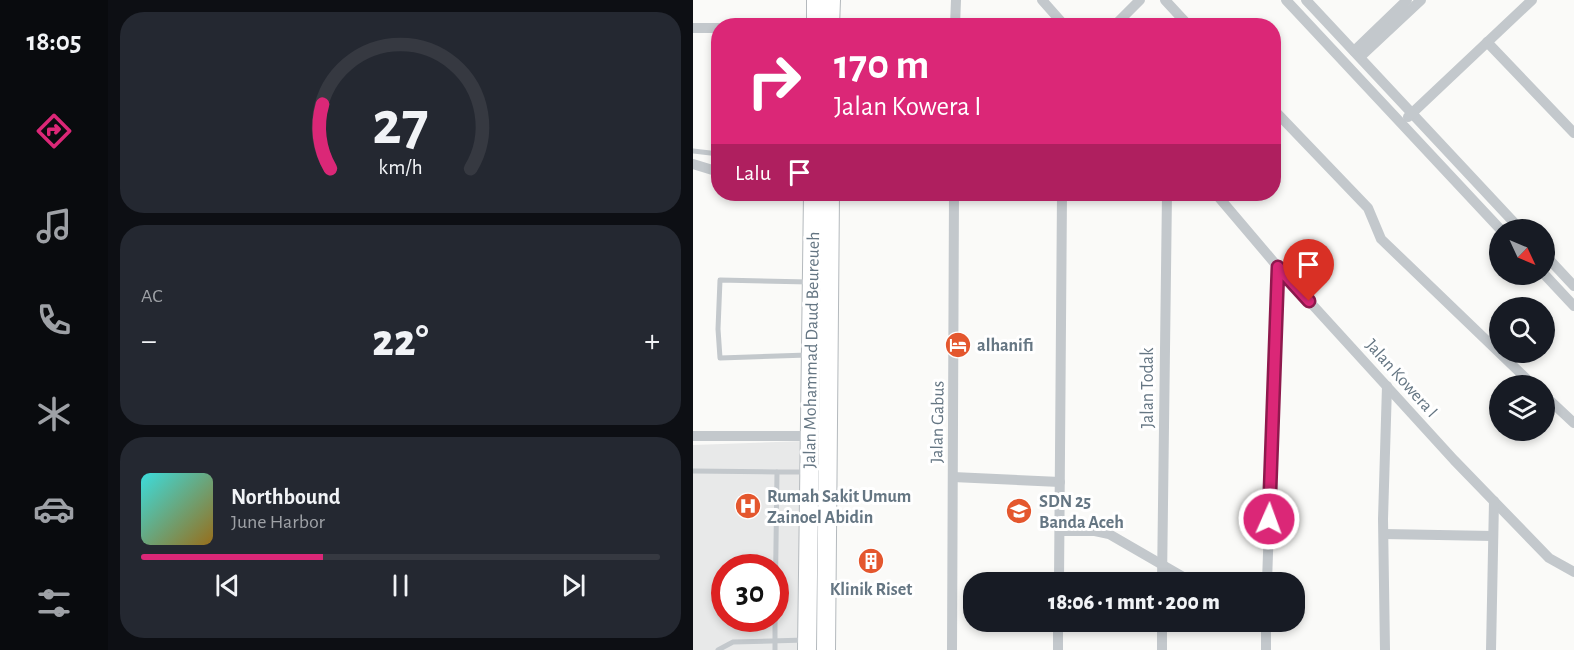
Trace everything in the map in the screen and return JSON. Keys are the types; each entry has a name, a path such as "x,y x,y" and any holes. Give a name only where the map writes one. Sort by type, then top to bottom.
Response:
{"highway":[{"path":"816,0 816,18"},
{"path":"830,18 831,0"},
{"name":"Jalan Mohammad Daud Beureueh","path":"813,201 810,472 817,622 826,650"},
{"name":"Jalan Mohammad Daud Beureueh","path":"807,645 817,622 830,201"}],"street":[{"path":"955,18 956,0"},
{"path":"1043,0 1057,18"},
{"path":"1122,18 1140,0"},
{"path":"1165,0 1182,18"},
{"path":"1285,0 1491,219"},
{"path":"1306,0 1511,219"},
{"path":"1357,54 1407,0"},
{"path":"1357,54 1421,0"},
{"path":"1401,123 1532,0"},
{"path":"693,28 711,28"},
{"path":"1487,42 1574,133"},
{"path":"1281,117 1368,208 1381,239 1523,375"},
{"path":"693,164 711,170"},
{"name":"Jalan Gabus","path":"952,650 954,201"},
{"path":"1059,572 1062,201"},
{"name":"Jalan Todak","path":"1162,572 1167,201"},
{"name":"Jalan Kowera I","path":"1222,201 1278,267 1494,501 1549,558 1573,570"},
{"path":"1555,266 1574,286"},
{"path":"1267,572 1278,267"},
{"path":"1554,285 1574,306"},
{"path":"1385,650 1384,534 1387,386"},
{"path":"1555,405 1574,423"},
{"path":"693,436 811,436"},
{"path":"953,477 1060,482"},
{"path":"1491,650 1494,501"},
{"path":"1060,531 1095,531 1109,534 1174,572"},
{"path":"1384,534 1493,536"},
{"path":"1058,650 1059,632"},
{"path":"1162,632 1162,650"},
{"path":"1265,632 1266,650"}],"lane":[{"path":"693,151 711,153"},
{"path":"812,282 720,280 718,329 720,358 812,355"},
{"path":"693,471 810,472"},
{"path":"776,554 777,472"},
{"path":"775,632 775,650"},
{"path":"718,650 733,642 775,641 807,645"}],"shaded area":[{"name":"Rumah Sakit Umum Zainoel Abidin","path":"805,441 797,650 693,650 693,445"}],"place":[{"name":"alhanifi","path":"958,345"},
{"name":"Rumah Sakit Umum Zainoel Abidin","path":"748,506"},
{"name":"SDN 25 Banda Aceh","path":"1019,511"},
{"name":"Klinik Riset","path":"871,561"}],"route":[{"path":"1269,519 1278,267 1309,301"}]}
